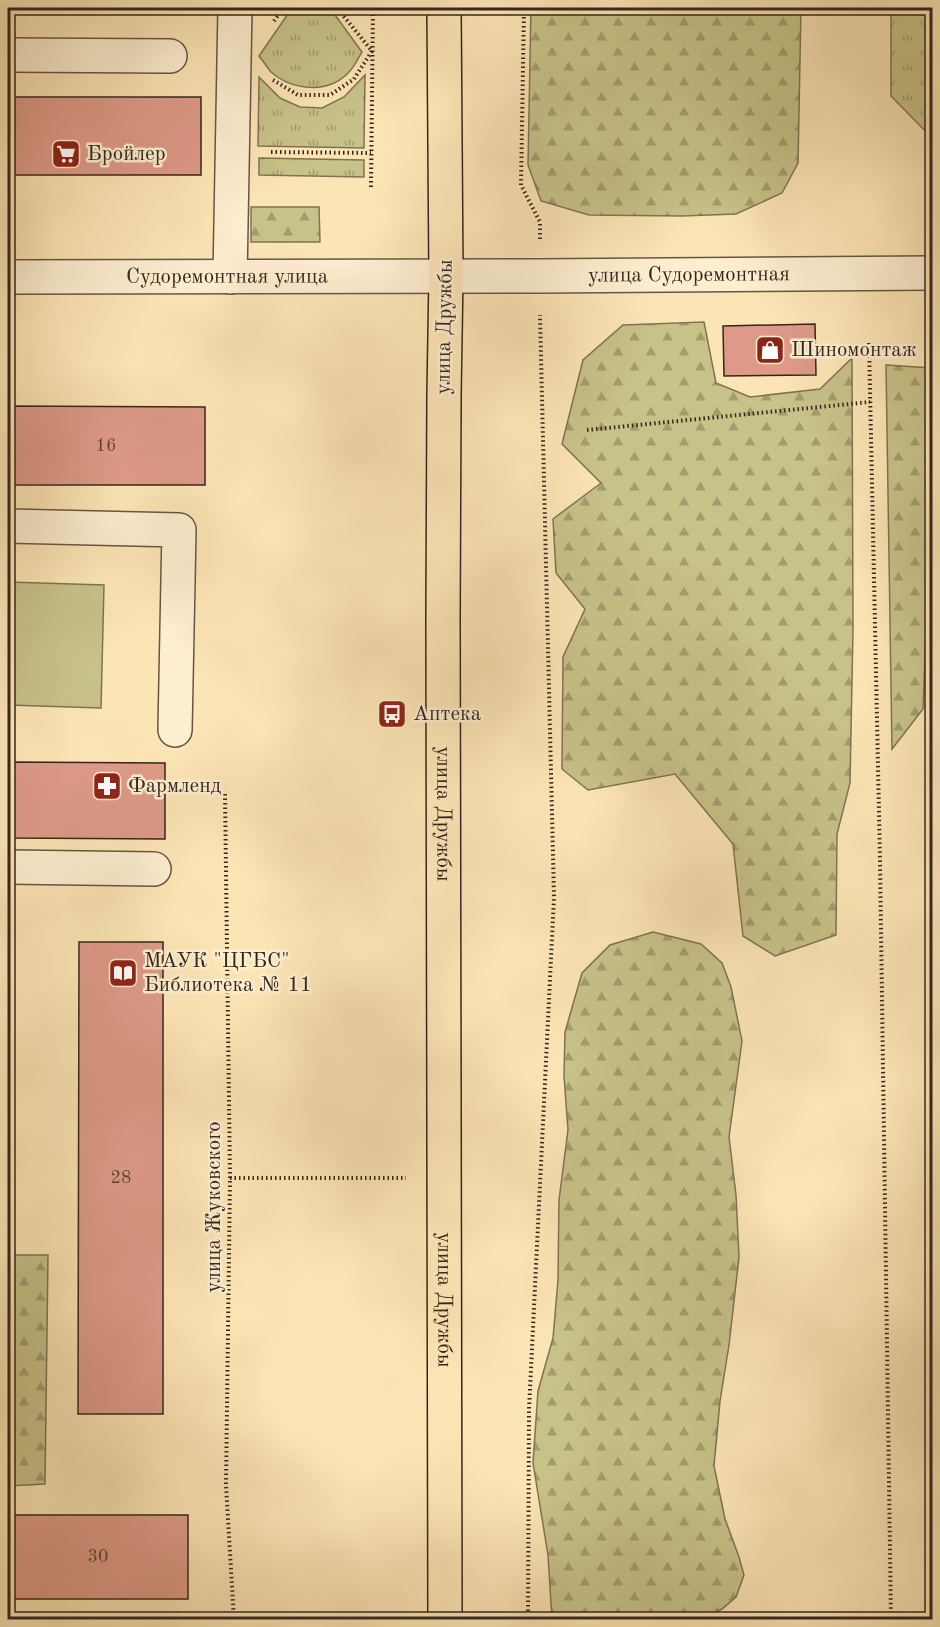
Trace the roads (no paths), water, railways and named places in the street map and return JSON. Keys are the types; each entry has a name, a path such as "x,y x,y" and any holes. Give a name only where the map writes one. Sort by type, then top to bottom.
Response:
{"main road":[{"name":"улица Дружбы","path":"444,8 446,276 443,618 445,1620"}],"street":[{"path":"230,277 235,8"},
{"path":"8,55 170,56"},
{"name":"улица Судоремонтная","path":"446,276 933,273"},
{"name":"Судоремонтная улица","path":"8,277 446,276"},
{"path":"8,526 178,530 175,730"},
{"path":"8,867 154,869"}],"place":[{"name":"Бройлер","path":"66,154"},
{"name":"Шиномонтаж","path":"770,350"},
{"name":"Аптека","path":"392,714"},
{"name":"Фармленд","path":"107,786"},
{"name":"МАУК \"ЦГБС\" Библиотека № 11","path":"123,973"}]}
